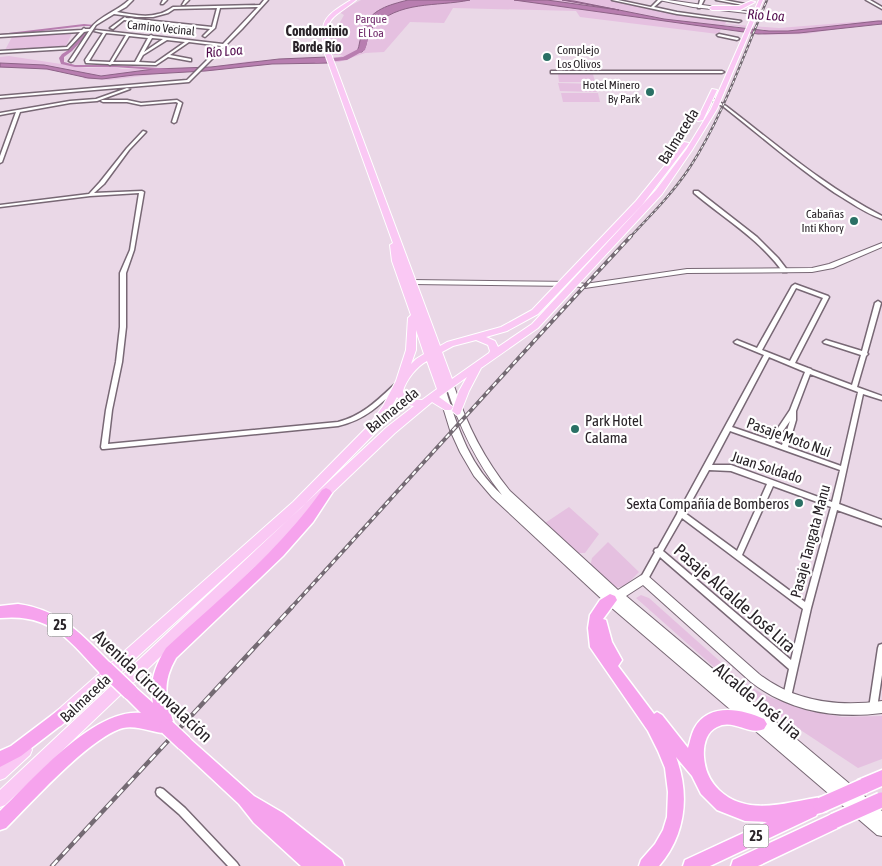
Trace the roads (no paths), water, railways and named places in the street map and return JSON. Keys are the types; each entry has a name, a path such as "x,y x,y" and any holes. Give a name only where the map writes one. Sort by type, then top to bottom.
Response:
{"highway":[{"path":"167,727 158,698 158,689 162,670 171,653 278,552 308,518 326,493"},
{"path":"614,598 603,612 601,623 605,644 649,710 715,796 727,806 744,812 774,812 821,805"},
{"path":"614,598 600,608 595,620 594,634 597,647 660,736 671,759 676,783 676,808 671,832 659,853 647,866"},
{"name":"Avenida Circunvalación","path":"0,612 26,610 52,618 245,798 277,819 336,866"},
{"path":"697,772 694,758 696,742 698,735 707,724 728,716 745,718 759,724"},
{"path":"0,759 16,751 60,718"},
{"path":"0,822 63,762 113,724 129,720 146,720 167,727"},
{"name":"25","path":"691,866 882,778"},
{"name":"Avenida Circunvalación","path":"245,798 260,817 313,866"},
{"name":"25","path":"739,866 881,800"}],"main road":[{"path":"354,0 344,6 325,23 323,33 332,66 433,340 433,352"},
{"path":"344,6 358,0"},
{"name":"Balmaceda","path":"0,773 297,505 348,455 381,418 400,383 419,362 433,352 450,344 504,329 528,316 563,284 639,203 672,163 714,100 744,23 761,0"},
{"path":"712,8 740,8 754,1"},
{"name":"Balmaceda","path":"752,13 754,1"},
{"name":"Balmaceda","path":"0,800 326,493 380,439 428,401 535,326 659,192 689,150 714,109 714,100 722,72 740,35"},
{"path":"391,225 396,262 446,388"},
{"path":"412,305 412,340 398,392 403,399 410,403 439,401 453,409 479,366"},
{"path":"476,337 483,338 492,343 495,351 492,356"},
{"path":"433,340 450,344"}],"street":[{"path":"71,62 94,30 95,24 125,6 131,0"},
{"path":"183,4 187,0"},
{"path":"0,97 188,81 266,0"},
{"path":"614,0 744,23"},
{"path":"652,8 661,0 699,7 752,13"},
{"path":"699,7 702,0"},
{"path":"718,0 743,4"},
{"path":"868,0 882,8"},
{"path":"115,13 154,17 166,14 173,8 260,6"},
{"path":"205,36 213,28 219,7"},
{"path":"112,28 129,15"},
{"path":"124,19 213,28"},
{"path":"155,28 163,23"},
{"path":"0,52 68,48 84,29"},
{"name":"Camino Vecinal","path":"0,36 84,29 224,45"},
{"path":"105,32 87,61 110,64 158,63 188,41"},
{"path":"110,64 128,34"},
{"path":"719,35 740,35"},
{"path":"136,64 151,36"},
{"path":"142,54 167,38"},
{"path":"167,56 190,60 186,63"},
{"path":"552,72 722,72"},
{"path":"97,100 134,86"},
{"path":"0,114 70,102 97,100 127,101 141,104 177,102 180,103 174,122"},
{"path":"714,100 856,205 882,218"},
{"path":"714,109 726,109"},
{"path":"0,162 18,112"},
{"path":"90,195 144,132"},
{"path":"0,206 90,195 142,192 132,250 124,273 123,327 119,362 104,446 342,425 369,411 400,383"},
{"path":"696,192 752,235 776,257 785,271"},
{"path":"412,282 575,284 585,286 688,271 812,270 831,266 882,245"},
{"path":"758,351 795,286 826,297 792,363"},
{"name":"Pasaje Tangata Manu","path":"787,697 807,608 835,505 865,354 878,303"},
{"path":"737,342 882,398"},
{"path":"826,342 865,354"},
{"path":"614,598 644,579 768,354"},
{"path":"771,444 793,411 809,370"},
{"name":"Alcalde José Lira","path":"446,388 453,409 458,442 470,463 486,484 530,528 882,819"},
{"path":"784,448 793,420 793,411"},
{"name":"Pasaje Moto Nui","path":"728,428 843,469"},
{"name":"Juan Soldado","path":"707,467 731,468 882,523"},
{"path":"738,557 771,482"},
{"path":"680,513 807,608"},
{"name":"Pasaje Alcalde José Lira","path":"658,551 793,667"},
{"name":"Alcalde José Lira","path":"644,579 757,680 787,697 825,707 877,708"},
{"name":"Alcalde José Lira","path":"614,598 882,830"},
{"path":"877,708 882,648"},
{"path":"160,792 182,810 234,866"}],"waterway":[{"path":"0,35 84,25 92,25 91,28"},
{"path":"89,30 71,50 62,56 62,63 75,66 114,66 172,70"},
{"name":"Río Loa","path":"316,61 345,59 363,49 365,39"}],"railway":[{"path":"630,237 676,186 702,148 732,85 767,0"},
{"path":"291,608 631,236"},
{"path":"52,866 292,607"}],"place":[{"name":"Complejo Los Olivos","path":"547,57"},
{"name":"Hotel Minero By Park","path":"650,92"},
{"name":"Cabañas Inti Khory","path":"854,221"},
{"name":"Park Hotel Calama","path":"575,429"},
{"name":"Sexta Compañía de Bomberos","path":"799,503"}],"district":[{"name":"Condominio Borde Río","path":"317,40"}],"park label":[{"name":"Parque El Loa","path":"371,26"}]}
